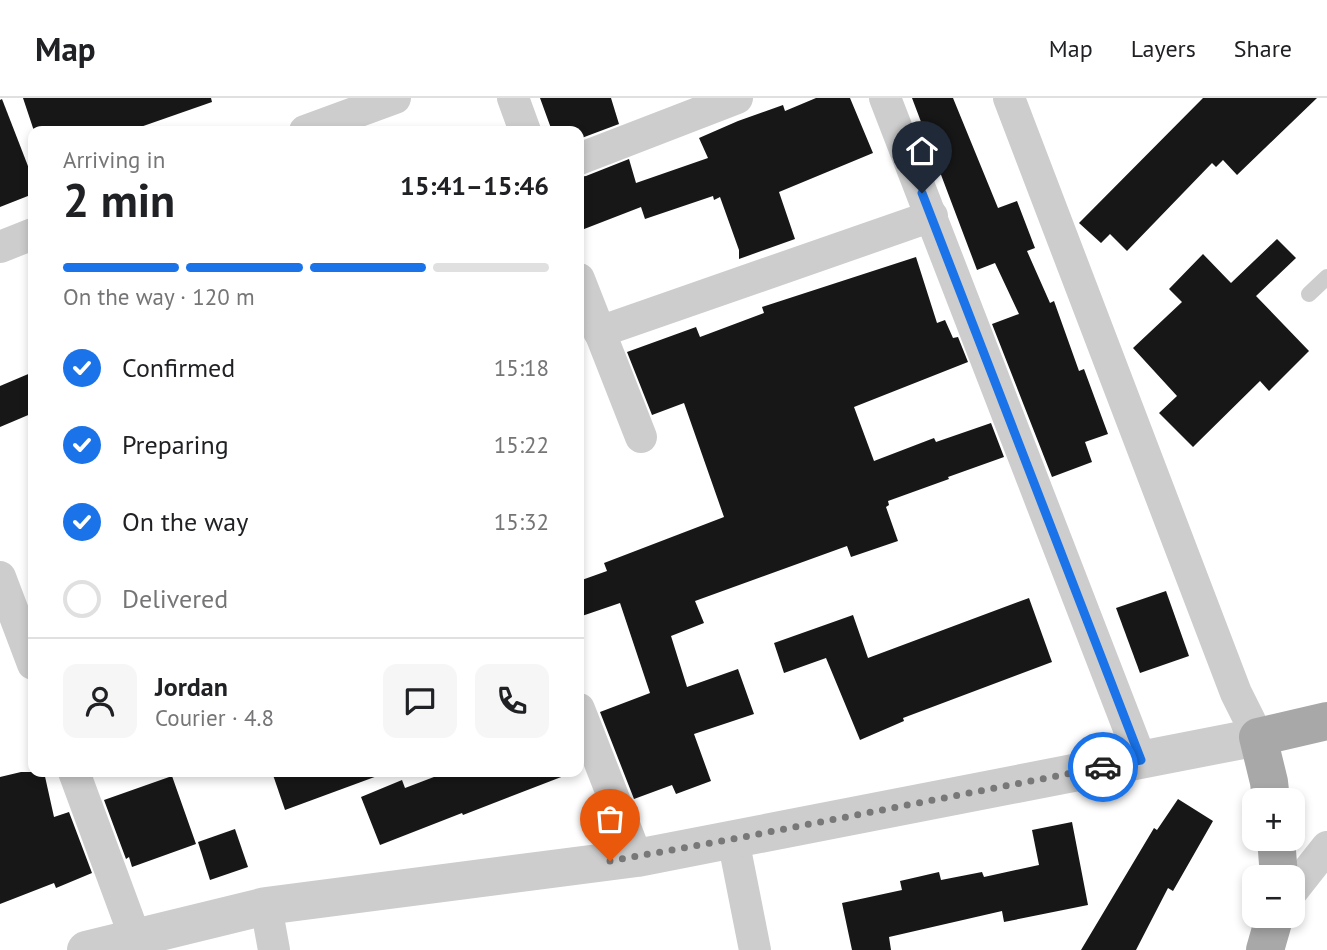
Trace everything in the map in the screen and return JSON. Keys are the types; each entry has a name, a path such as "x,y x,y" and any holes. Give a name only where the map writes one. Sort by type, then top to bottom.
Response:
{"main road":[{"path":"1270,788 1258,737 1327,721"},
{"path":"1265,950 1271,928"}],"street":[{"path":"320,126 395,98"},
{"path":"513,98 523,126"},
{"path":"584,157 737,98"},
{"path":"885,98 1141,760"},
{"path":"86,950 265,906 637,858 1258,737 1231,681 1009,98"},
{"path":"599,332 932,216"},
{"path":"0,247 28,236"},
{"path":"584,292 641,437"},
{"path":"0,577 28,651"},
{"path":"584,722 637,858"},
{"path":"76,777 135,937"},
{"path":"733,839 755,950"},
{"path":"1305,875 1327,847"},
{"path":"265,906 274,950"}],"lane":[{"path":"1309,294 1327,277"}],"building":[{"path":"23,98 211,98 212,102 143,126 32,126"},
{"path":"540,98 611,98 619,124 584,137 584,126 550,126"},
{"path":"816,98 850,98 873,153 779,192 795,239 739,259 739,250 720,197 714,200 713,196 645,219 641,207 584,229 584,176 629,159 636,183 708,158 699,138 783,105 785,111"},
{"path":"912,98 953,98 998,208 1017,201 1035,248 1027,251 1050,303 1054,301 1079,371 1084,369 1108,434 1085,442 1092,462 1052,477 992,324 1019,314 995,263 977,270"},
{"path":"1203,98 1317,98 1237,175 1223,160 1216,167 1212,163 1127,251 1110,234 1101,243 1079,223"},
{"path":"2,99 28,166 28,196 0,207"},
{"path":"1277,239 1296,258 1256,296 1309,351 1269,391 1260,381 1193,447 1159,413 1177,396 1133,348 1182,302 1169,289 1203,254 1231,283"},
{"path":"916,257 937,323 945,320 953,338 958,337 968,362 854,407 874,461 934,438 936,442 991,423 1004,457 888,501 889,505 886,507 898,541 851,557 847,546 695,601 704,623 671,636 687,687 738,669 754,714 694,734 711,781 676,794 672,785 634,799 600,712 650,693 620,603 584,615 584,579 607,571 604,563 724,517 684,403 652,415 627,352 696,327 700,337 764,313 762,307"},
{"path":"28,374 28,415 0,427 0,386"},
{"path":"1166,591 1189,656 1140,673 1116,608"},
{"path":"1029,598 1052,662 903,718 904,721 860,740 826,658 784,673 774,643 853,615 868,658"},
{"path":"28,772 28,777 45,777 54,817 69,812 92,873 56,888 54,883 0,904 0,777"},
{"path":"172,777 196,844 132,867 129,857 126,859 104,800"},
{"path":"274,777 375,777 285,810"},
{"path":"434,777 561,777 380,845 361,797 402,780 405,788"},
{"path":"1178,799 1213,821 1173,891 1168,888 1136,950 1081,950 1154,828 1157,830"},
{"path":"1072,822 1088,905 1004,922 1002,911 889,937 891,950 852,950 842,903 902,890 900,881 939,872 941,880 982,872 984,877 1039,865 1032,830"},
{"path":"235,829 248,867 210,880 198,842"}],"way so far":[{"path":"610,861 637,858 1103,767"}],"route":[{"path":"922,193 1141,760 1103,767"}]}
